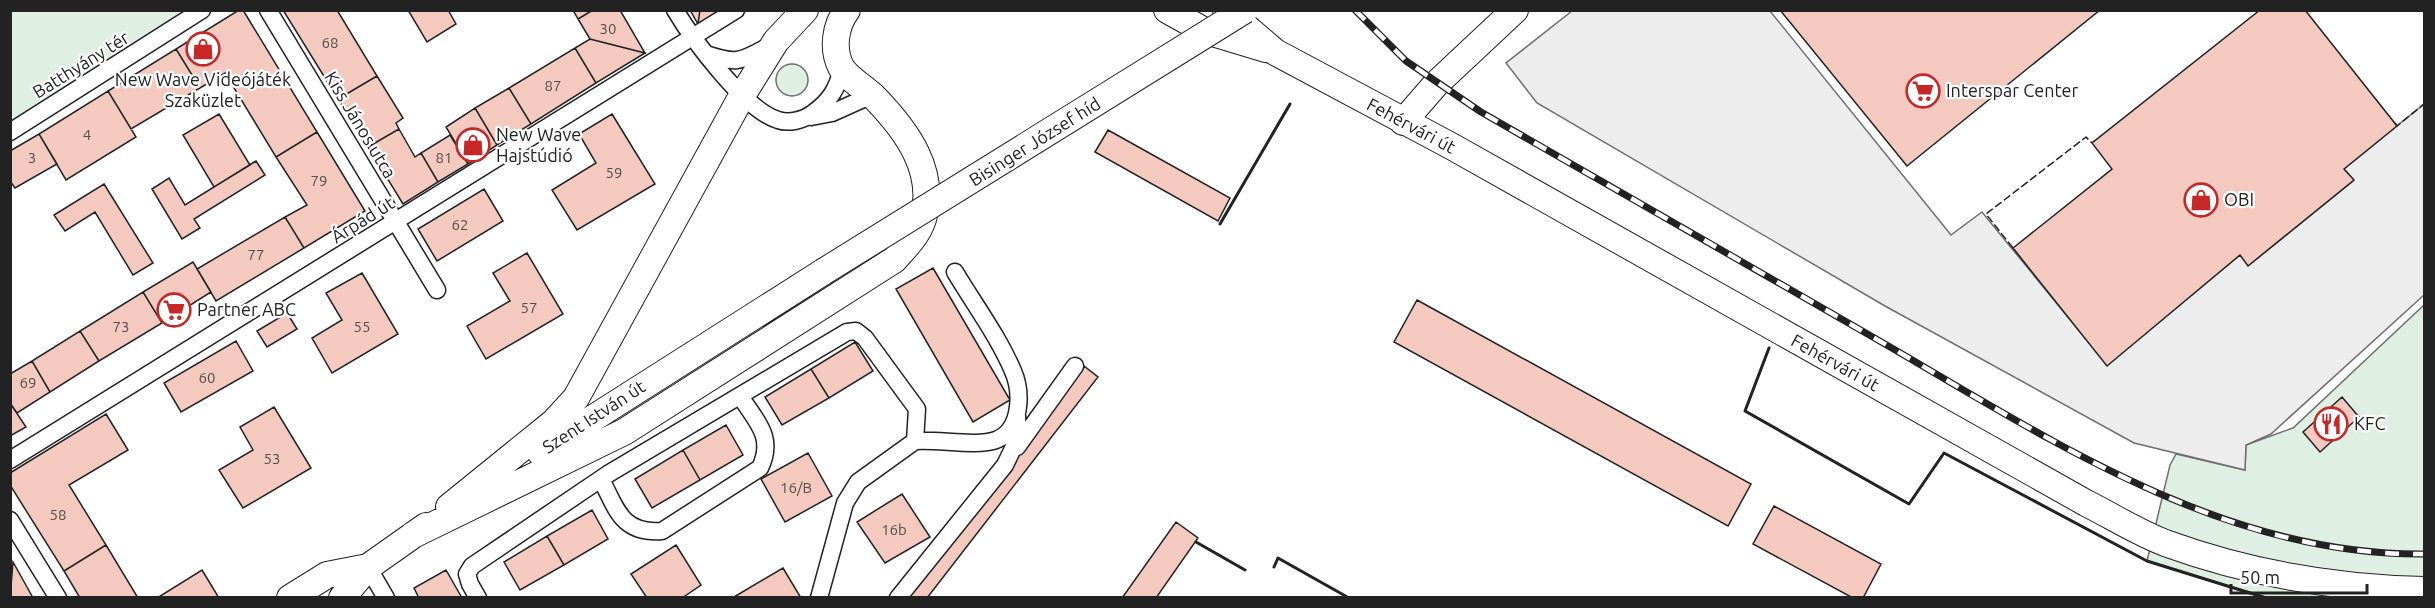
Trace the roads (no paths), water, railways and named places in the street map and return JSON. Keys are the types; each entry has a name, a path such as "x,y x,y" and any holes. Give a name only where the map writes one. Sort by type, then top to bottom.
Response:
{"main road":[{"path":"413,535 554,422 576,398 743,94 776,41 805,10"},
{"path":"413,535 624,432 894,260 912,240 923,219 925,193 922,169 915,147 895,118 842,69 836,52 837,32 847,10"},
{"name":"Fehérvári út","path":"1167,10 1203,30 1275,52"},
{"name":"Fehérvári út","path":"1226,10 1275,52 2086,503 2166,543 2284,578 2330,585 2424,590"},
{"name":"Bisinger József híd","path":"823,272 1245,10"},
{"path":"1402,122 1436,84 1515,10"},
{"name":"Szent István út","path":"342,597 368,567 413,535 610,406 823,272"},
{"name":"Szent István út","path":"290,597 327,576 368,567"}],"street":[{"name":"Batthyány tér","path":"10,132 202,10"},
{"name":"Kiss János utca","path":"268,10 437,290"},
{"path":"675,10 692,37 743,94 770,117 781,122 832,113 872,95"},
{"name":"Árpád út","path":"10,460 736,10"},
{"path":"705,53 730,62 748,57 776,41"},
{"path":"807,118 835,93 842,69"},
{"path":"955,272 1014,372 1019,396 1017,438 1005,465"},
{"path":"478,597 467,574 472,566 602,479 847,332 856,331 865,338 917,409 915,441"},
{"path":"898,597 1005,465 1075,366"},
{"path":"602,479 622,519 643,533 662,531 760,468 767,453 764,434 740,396"},
{"path":"819,597 845,503 858,482 915,441 939,439 980,443 998,439 1009,429 1017,416"},
{"path":"10,520 58,597"},
{"path":"368,567 386,597"}],"railway":[{"path":"1355,10 1406,61 1481,112 2067,449 2204,512 2275,535 2348,549 2424,554"}],"place":[{"name":"New Wave Videójáték Szaküzlet","path":"203,49"},
{"name":"Interspar Center","path":"1923,91"},
{"name":"New Wave Hajstúdió","path":"473,145"},
{"name":"OBI","path":"2201,200"},
{"name":"Partner ABC","path":"174,310"},
{"name":"KFC","path":"2331,424"}]}
